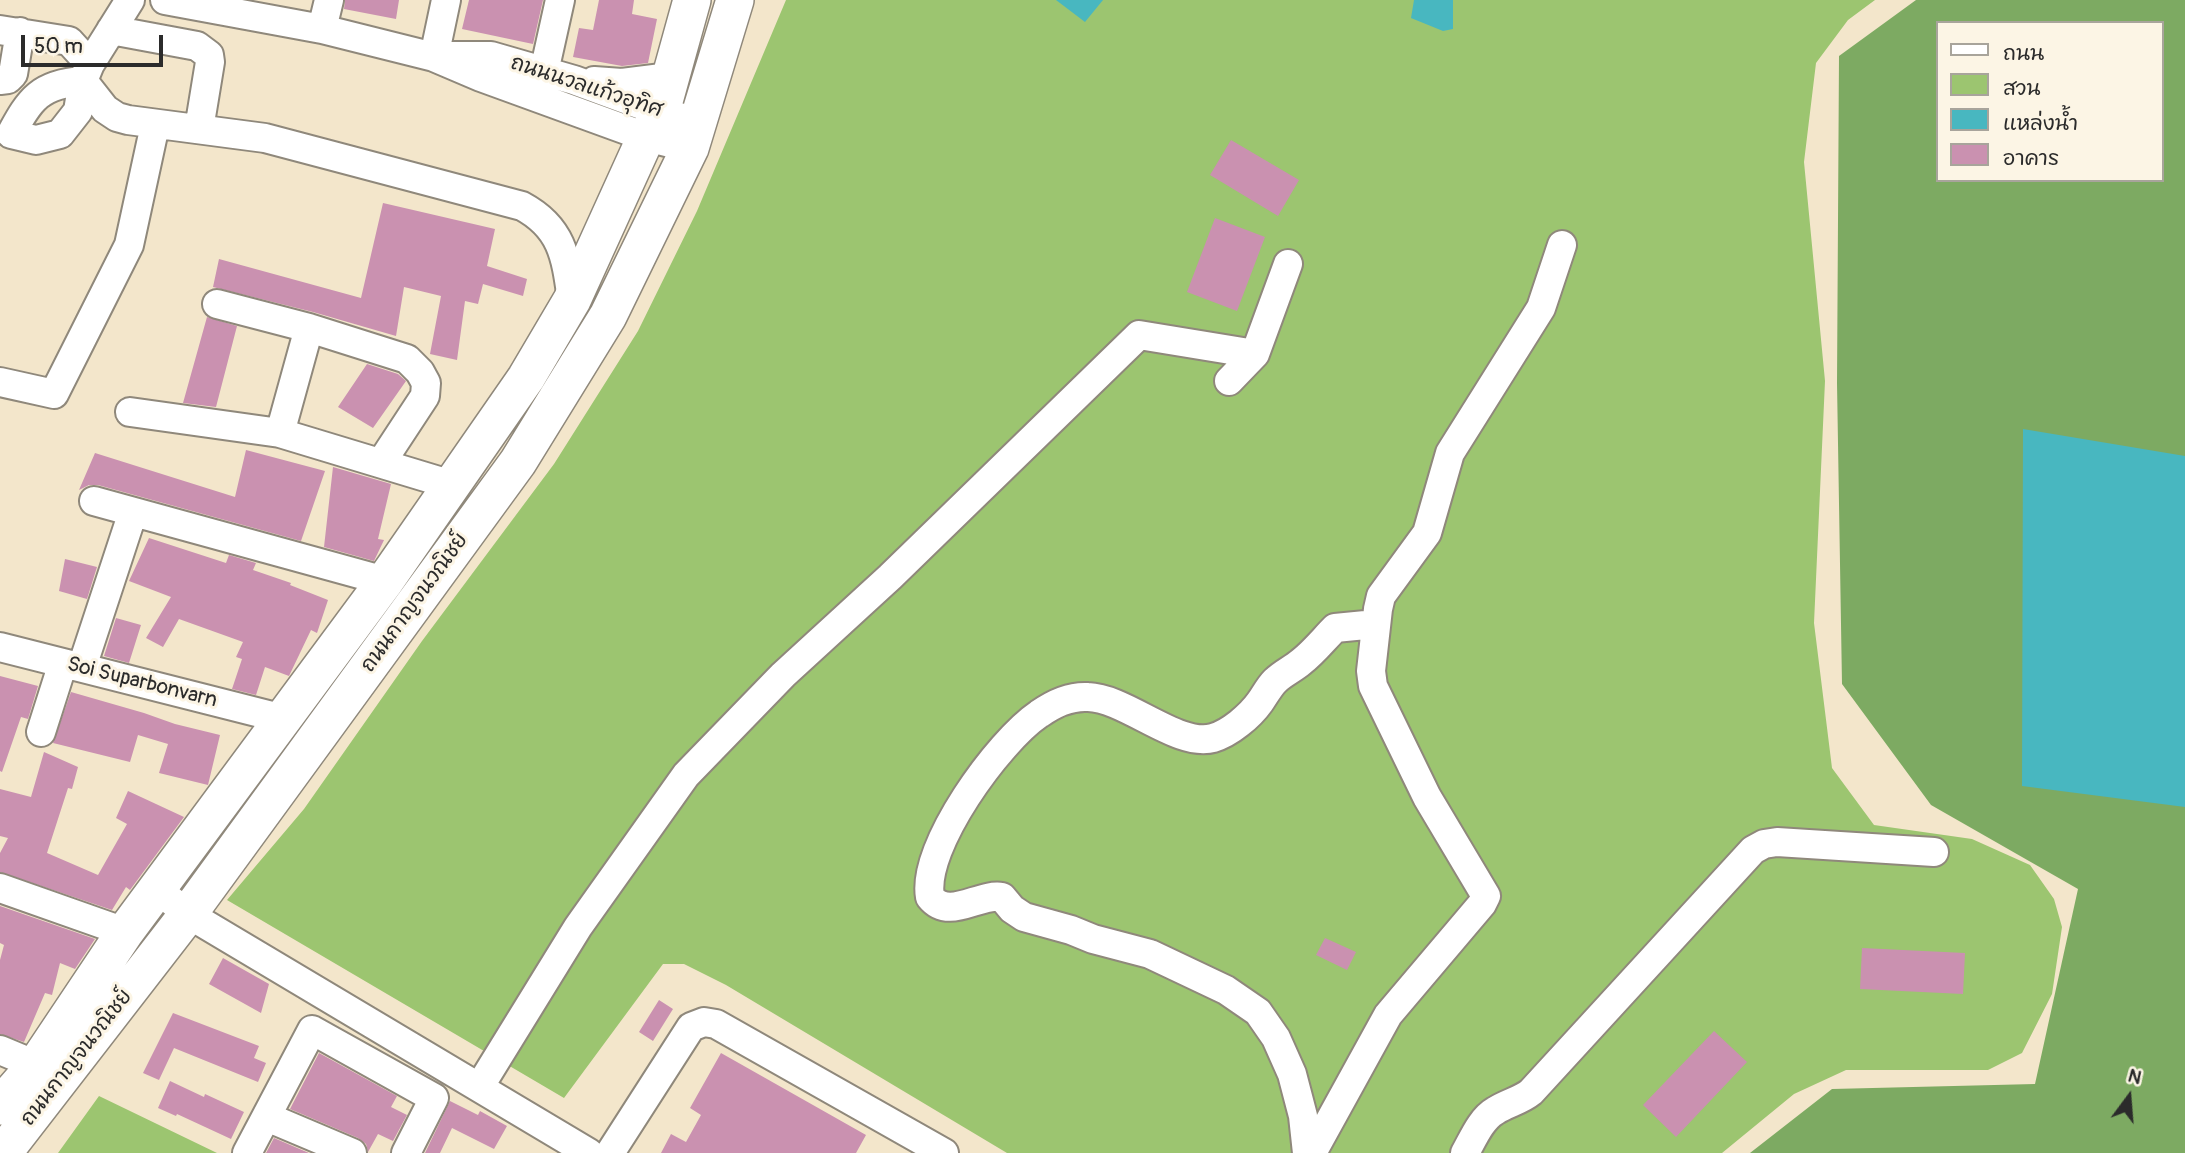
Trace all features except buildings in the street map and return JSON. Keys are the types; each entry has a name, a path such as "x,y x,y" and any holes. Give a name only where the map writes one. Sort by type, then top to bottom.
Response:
{"main road":[{"name":"ถนนกาญจนวณิชย์","path":"0,1106 36,1065 125,932 385,581 526,378 572,300 653,125 692,0"},
{"name":"ถนนกาญจนวณิชย์","path":"3,1153 188,914 518,462 608,316 693,135 735,0"}],"street":[{"path":"87,73 39,93 28,103 5,135 36,140 61,134 78,111 87,73 130,0"},
{"name":"ถนนนวลแก้วอุทิศ","path":"165,0 220,5 434,57 481,77 597,118 653,125 693,135"},
{"path":"322,29 329,0"},
{"path":"434,57 446,0"},
{"path":"544,72 560,0"},
{"path":"111,30 197,46 209,55 199,129"},
{"path":"0,80 8,79 13,74 10,31 69,41 105,109 117,117 155,125 265,138 522,206 537,214 551,228 560,243 566,259 572,300"},
{"name":"ถนนนวลแก้วอุทิศ","path":"434,57 491,56 574,80 653,125"},
{"path":"574,80 622,83 670,77"},
{"path":"597,118 621,153 626,180"},
{"path":"0,382 54,394 129,245 155,125"},
{"path":"1310,1153 1388,1015 1486,896 1427,797 1373,686 1371,671 1376,624 1381,596 1427,533 1450,453 1541,308 1562,245"},
{"path":"1229,381 1255,354 1288,264"},
{"path":"217,304 309,328 407,359 420,372 426,383 425,396 381,463"},
{"path":"280,433 309,328"},
{"path":"480,1086 578,927 686,775 783,675 910,559 1139,335 1255,354"},
{"path":"130,412 280,433 452,485"},
{"path":"94,501 385,581"},
{"path":"41,732 72,665 133,512"},
{"path":"1310,1153 1301,1107 1282,1049 1266,1021 1238,997 1142,951 1024,917 1012,909 1002,897 995,896 954,907 943,906 933,901 929,886 936,854 954,816 1006,746 1040,713 1069,699 1095,698 1114,703 1173,731 1197,738 1211,738 1232,728 1252,710 1275,681 1304,660 1335,628 1376,624"},
{"name":"Soi Suparbonvarn","path":"0,647 284,719"},
{"path":"1465,1153 1486,1118 1497,1109 1515,1103 1531,1092 1753,850 1764,844 1777,842 1934,852"},
{"path":"0,888 125,932"},
{"path":"158,890 188,914 589,1153"},
{"path":"610,1153 691,1027 707,1021 944,1153"},
{"path":"247,1153 312,1030 434,1098 406,1153"},
{"path":"0,1050 36,1065"},
{"path":"267,1117 352,1153"}],"green space":[{"path":"786,0 1875,0 1848,20 1816,63 1804,162 1825,381 1814,623 1832,768 1874,825 1972,839 2030,865 2054,899 2062,927 2052,994 2022,1053 1988,1070 1846,1070 1794,1094 1722,1153 1007,1153 726,985 684,964 663,964 564,1098 227,900 304,809 422,641 554,464 638,331 697,211"},
{"path":"1916,0 2185,0 2185,1153 1750,1153 1832,1089 2035,1084 2078,889 1931,805 1842,684 1837,383 1839,56"},
{"path":"99,1096 217,1153 58,1153"}],"water":[{"path":"1056,0 1103,0 1085,22"},
{"path":"1414,0 1453,0 1453,29 1443,31 1411,18"},
{"path":"2023,429 2185,456 2185,807 2022,786"}]}
